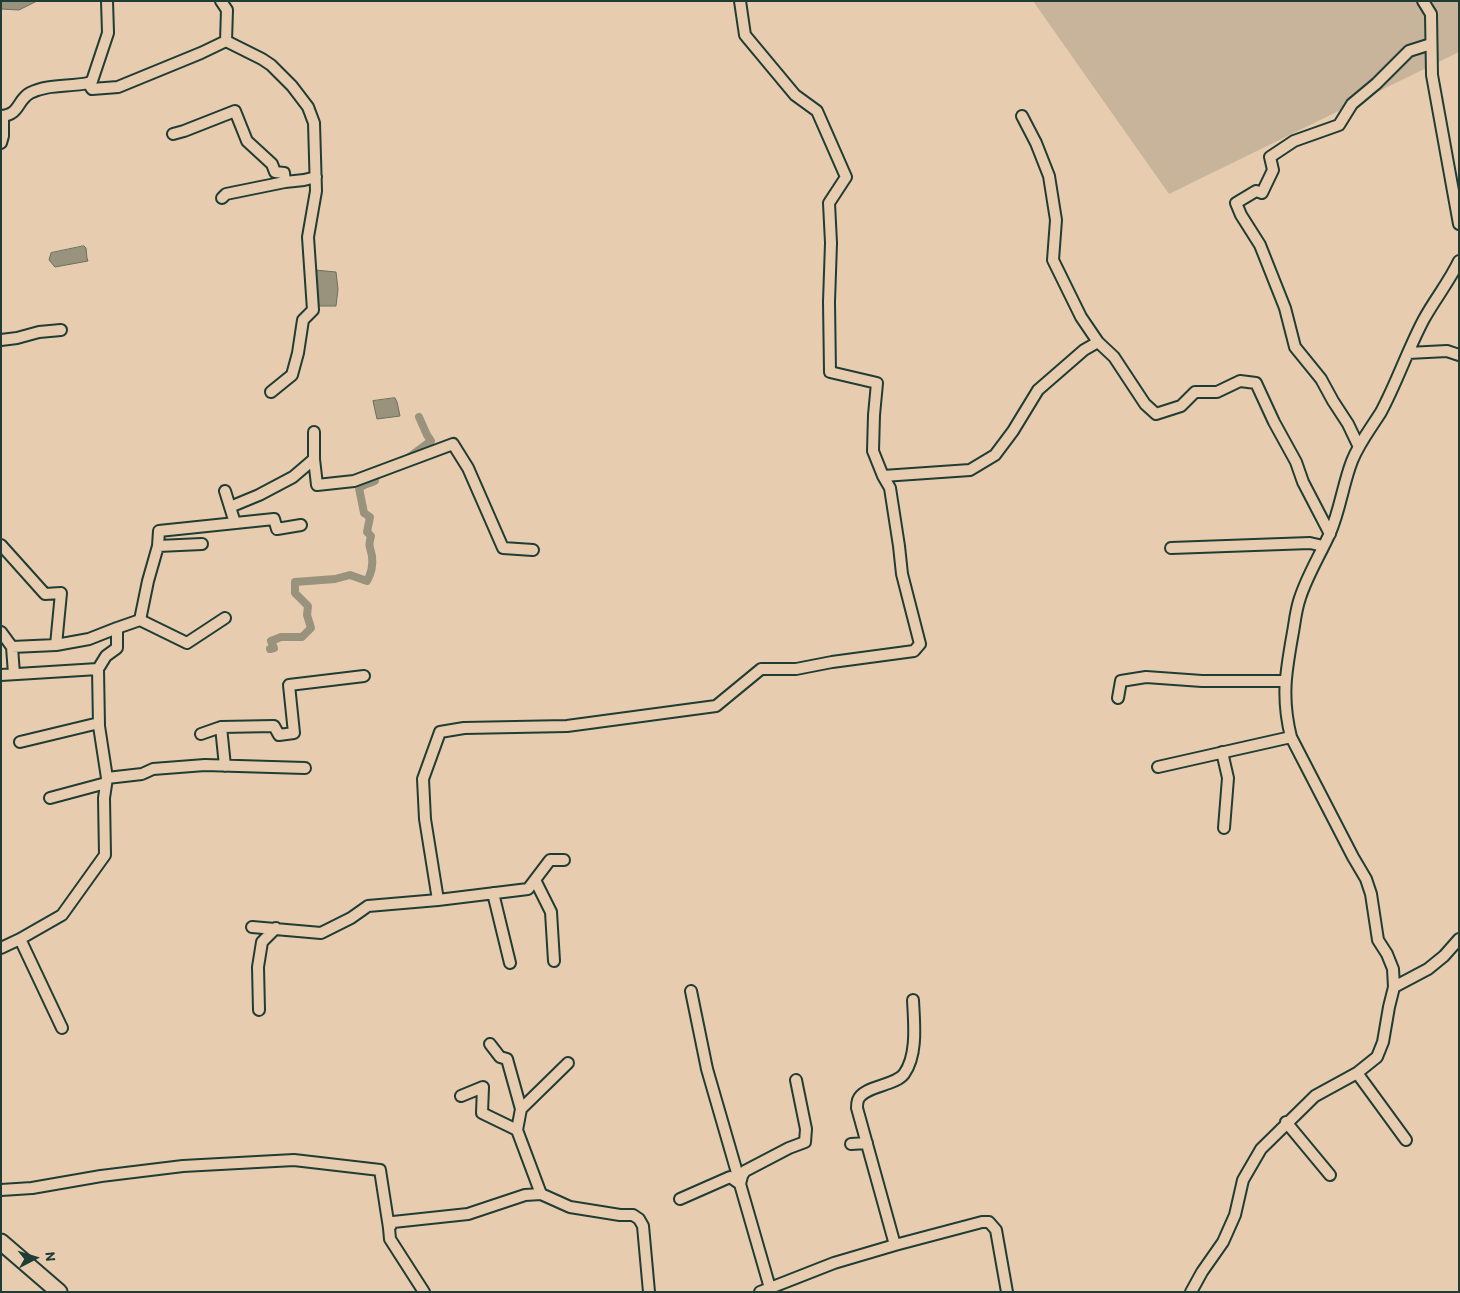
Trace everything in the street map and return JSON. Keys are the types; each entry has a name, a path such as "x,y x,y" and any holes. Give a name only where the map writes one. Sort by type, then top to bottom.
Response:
{"highway":[{"path":"1,1242 59,1292"}],"street":[{"path":"1,144 3,136 2,116 14,112 27,95 36,90 88,83 92,80 108,33 107,1"},
{"path":"221,1 227,10 226,41"},
{"path":"438,900 425,819 423,779 440,732 464,728 567,726 716,706 761,669 796,669 914,651 920,644 902,574 890,488 873,451 877,383 830,372 829,302 831,243 829,203 846,176 817,111 795,95 745,35 740,1"},
{"path":"1424,1 1431,14 1432,75 1459,224"},
{"path":"88,83 92,89 118,87 226,41"},
{"path":"226,41 262,59 271,66 292,86 308,107 314,123 316,191 308,237 313,310 303,320 298,353 292,375 272,392"},
{"path":"1359,447 1348,424 1333,402 1321,379 1295,347 1284,308 1263,253 1236,203 1256,191 1262,193 1273,170 1270,156 1294,141 1339,125 1352,104 1410,51 1431,44"},
{"path":"173,134 235,111 247,140 272,164 275,172 284,173 285,182"},
{"path":"1022,116 1036,143 1049,176 1056,220 1053,260 1081,317 1098,342 1114,357 1145,404 1156,414 1181,406 1195,392 1217,392 1240,381 1256,383 1330,534"},
{"path":"222,198 226,194 304,180 316,176"},
{"path":"1191,1292 1202,1272 1223,1242 1235,1215 1243,1180 1261,1149 1286,1122 1315,1096 1357,1073 1377,1057 1383,1042 1394,987 1393,969 1387,954 1378,940 1371,894 1366,879 1291,737 1284,697 1285,681 1300,599 1330,534 1352,460 1380,412 1424,319 1459,261"},
{"path":"1,340 39,332 61,330"},
{"path":"883,476 970,470 995,455 1013,432 1038,390 1084,350 1098,342"},
{"path":"1408,353 1447,351 1459,355"},
{"path":"314,432 314,459 317,485 354,482 453,444 468,468 503,548 534,550"},
{"path":"230,507 259,495 293,476 314,459"},
{"path":"226,491 235,523"},
{"path":"140,620 158,546 159,531 274,519 277,529 302,526"},
{"path":"1171,548 1310,543 1323,546"},
{"path":"158,546 202,544"},
{"path":"1,545 44,594 61,593 56,645"},
{"path":"12,647 56,645 89,639 140,620 187,643 225,618"},
{"path":"1,948 62,915 105,855 104,798 107,780 99,723 98,669 106,656 117,648 117,628"},
{"path":"1,632 12,647 14,674"},
{"path":"1,675 98,669"},
{"path":"201,734 221,727 274,726 279,735 294,733 289,686 364,676"},
{"path":"1118,698 1121,681 1146,678 1202,681 1285,681"},
{"path":"20,742 99,723"},
{"path":"221,727 225,766"},
{"path":"1158,767 1291,737"},
{"path":"1222,752 1228,778 1224,828"},
{"path":"50,798 107,780 142,774 153,768 205,765 305,768"},
{"path":"252,927 321,933 351,918 368,906 528,889 550,860 564,860"},
{"path":"535,880 551,912 554,961"},
{"path":"493,893 510,963"},
{"path":"259,1010 258,966 262,942 276,928"},
{"path":"20,939 62,1028"},
{"path":"1394,987 1428,969 1444,956 1459,939"},
{"path":"691,991 702,1048 740,1184 765,1290 834,1263 895,1245 982,1222 989,1222 996,1230 1007,1292"},
{"path":"895,1245 857,1108 858,1100 864,1093 904,1075 909,1064 914,1042 913,1000"},
{"path":"490,1044 500,1057 508,1059 521,1109 517,1130 541,1194"},
{"path":"521,1109 568,1063"},
{"path":"1357,1073 1406,1140"},
{"path":"740,1184 745,1171 789,1148 805,1142 806,1129 796,1080"},
{"path":"462,1096 483,1087 482,1113 517,1130"},
{"path":"1286,1122 1330,1175"},
{"path":"851,1144 868,1143"},
{"path":"1,1190 32,1188 101,1176 183,1166 294,1160 380,1170 390,1239 424,1292"},
{"path":"680,1199 730,1177 740,1184"},
{"path":"389,1228 393,1222 468,1214 525,1195 541,1194 570,1207 620,1215 633,1215 639,1219 643,1226 649,1292"}],"shaded area":[{"path":"2,1 37,1 19,10 1,9"},
{"path":"1033,1 1459,1 1459,52 1169,194"},
{"path":"84,246 88,261 55,267 49,260 51,253"},
{"path":"315,270 336,272 338,289 336,306 314,306"},
{"path":"395,398 400,416 377,419 373,401"}],"waterway":[{"path":"408,458 431,441 419,417"},
{"path":"270,649 274,648 271,641 281,637 302,637 311,628 307,615 308,606 295,593 295,582 335,579 350,575 367,581 371,572 372,562 369,545 371,536 367,532 370,517 364,513 359,488 375,481 375,477 382,473"}]}
